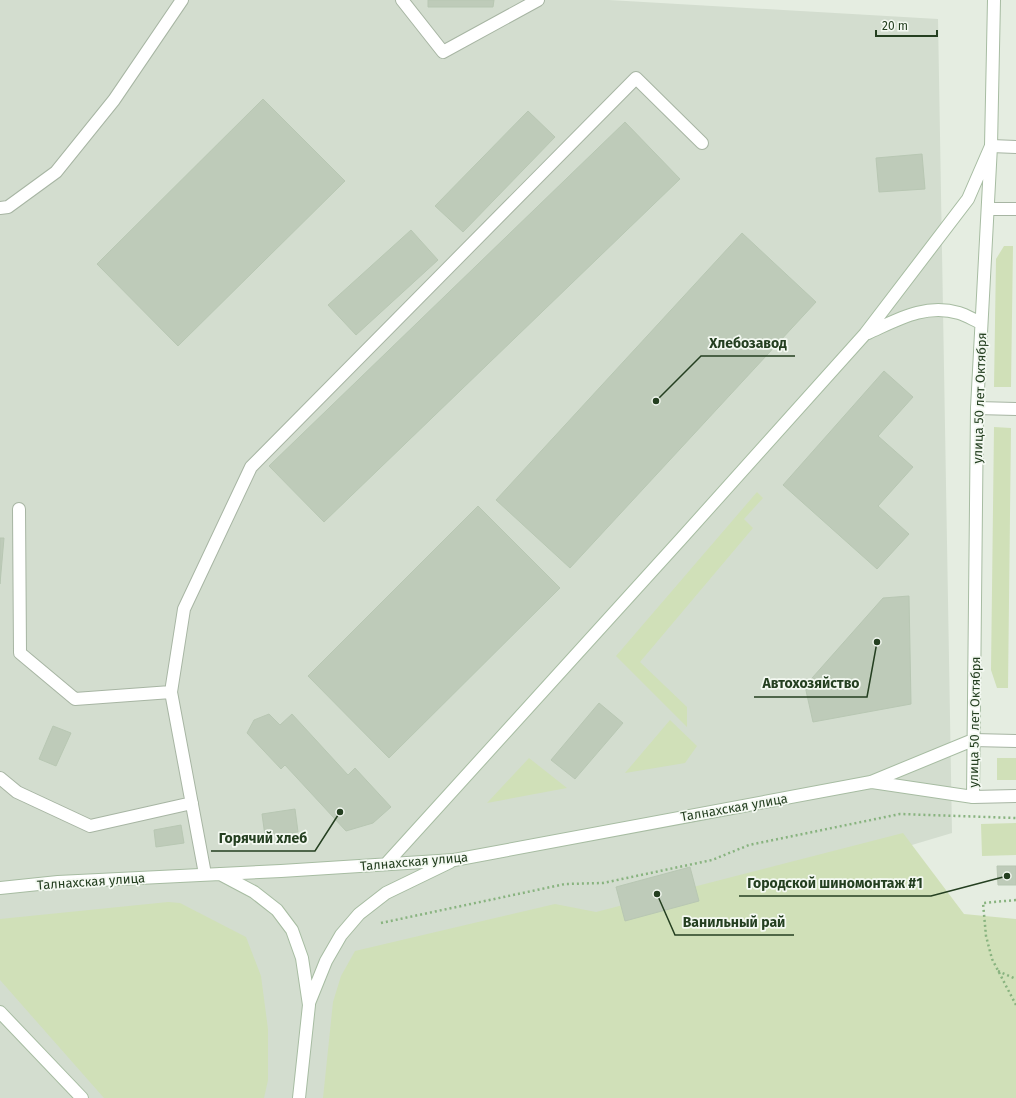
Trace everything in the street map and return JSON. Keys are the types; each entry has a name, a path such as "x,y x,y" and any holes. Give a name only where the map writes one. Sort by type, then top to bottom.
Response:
{"main road":[{"path":"0,208 8,207 56,172 114,100 182,0"},
{"path":"402,0 443,52 538,0"},
{"name":"улица 50 лет Октября","path":"973,797 977,408 991,146 994,0"},
{"path":"205,874 171,692 184,609 251,467 636,78 702,144"},
{"path":"386,864 865,334 968,199 991,146 1016,147"},
{"path":"988,209 1016,209"},
{"path":"865,334 909,314 931,309 958,313 981,323"},
{"path":"977,408 1016,409"},
{"path":"19,509 20,653 75,699 171,692"},
{"name":"Талнахская улица","path":"1,887 58,882 281,871 454,860 871,782 973,740 1016,741"},
{"path":"0,778 17,792 90,826 192,803"},
{"name":"Талнахская улица","path":"871,782 973,797 1016,796"},
{"path":"299,1098 309,1005 326,960 341,935 359,914 386,893 454,860"},
{"path":"219,874 254,892 277,910 292,930 302,958 309,1005"},
{"path":"0,1012 82,1098"}],"path":[{"path":"381,923 565,884 603,883 650,874 712,860 749,846 900,814 1016,818"},
{"path":"1016,900 983,903 986,936 992,959 1016,1006"},
{"path":"998,971 1016,979"}],"shaded area":[{"path":"0,0 609,0 938,19 952,833 384,1003 375,1098 0,1098"}],"green space":[{"path":"1004,246 1013,246 1011,387 994,387 996,259"},
{"path":"994,427 1011,428 1008,688 997,688 991,670"},
{"path":"757,492 763,498 744,519 753,528 640,662 687,707 687,727 616,656"},
{"path":"670,720 697,746 685,763 625,773"},
{"path":"529,758 567,788 487,803"},
{"path":"997,758 1016,758 1016,780 997,780"},
{"path":"1016,823 1016,855 982,856 981,824"},
{"path":"903,833 964,914 1016,919 1016,1098 323,1098 333,1002 341,976 355,951 555,904 596,912"},
{"path":"168,902 180,903 246,937 261,976 268,1029 268,1080 264,1098 104,1098 0,980 0,919"}],"building":[{"path":"428,0 494,0 493,7 428,7"},
{"path":"263,99 345,181 178,346 97,264"},
{"path":"528,111 555,137 463,232 435,206"},
{"path":"625,122 680,179 324,522 269,466"},
{"path":"922,154 925,189 879,192 876,158"},
{"path":"411,230 438,260 356,335 328,305"},
{"path":"742,233 816,302 570,568 496,500"},
{"path":"884,371 913,397 878,436 913,467 878,506 909,534 877,569 783,485"},
{"path":"478,506 560,588 389,758 308,676"},
{"path":"0,538 4,538 0,584"},
{"path":"909,596 911,704 813,722 805,686 883,598"},
{"path":"599,703 623,723 575,779 551,760"},
{"path":"269,714 280,725 292,714 348,775 355,768 391,807 373,823 346,831 285,765 281,769 247,733 254,720"},
{"path":"53,726 71,733 56,766 39,759"},
{"path":"295,809 298,832 265,836 262,814"},
{"path":"181,825 184,843 156,847 154,830"},
{"path":"997,866 1016,866 1016,885 998,885"},
{"path":"690,867 699,901 625,921 616,887"}],"place":[{"name":"Хлебозавод","path":"656,401"},
{"name":"Автохозяйство","path":"877,642"},
{"name":"Горячий хлеб","path":"340,812"},
{"name":"Городской шиномонтаж #1","path":"1007,876"},
{"name":"Ванильный рай","path":"657,894"}]}
